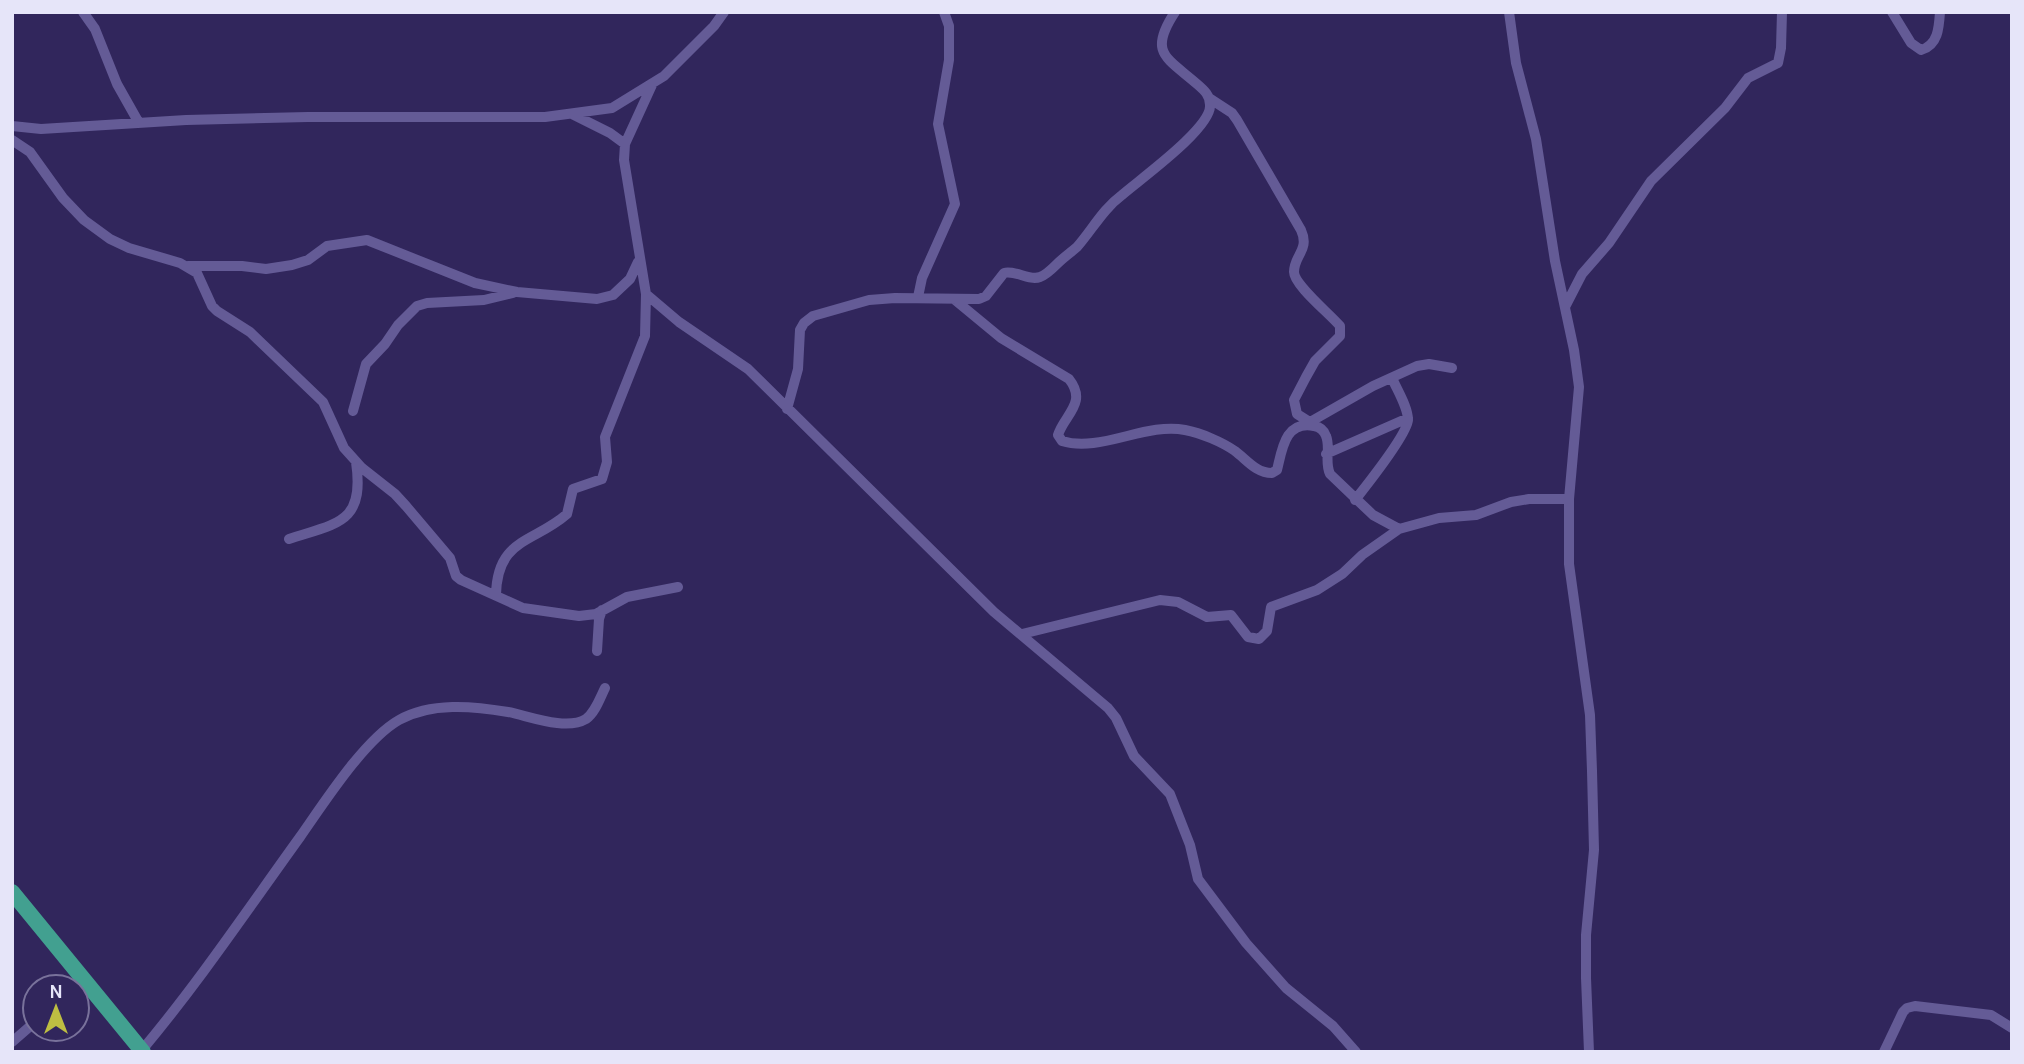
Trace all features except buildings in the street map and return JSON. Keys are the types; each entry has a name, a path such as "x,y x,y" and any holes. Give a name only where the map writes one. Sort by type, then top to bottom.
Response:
{"highway":[{"path":"12,892 71,973"},
{"path":"91,996 139,1049"}],"street":[{"path":"83,12 99,36 117,84 139,124"},
{"path":"12,126 41,129 186,120 545,117 612,108 652,85 696,44 724,12"},
{"path":"918,298 922,278 955,204 939,124 949,60 949,26 944,12"},
{"path":"787,409 798,369 800,330 813,316 869,300 972,300 986,296 1004,273 1018,272 1038,278 1077,246 1116,199 1159,167 1192,134 1210,111 1209,98 1206,92 1161,50 1162,36 1175,12"},
{"path":"1509,12 1516,63 1532,121 1555,261 1574,350 1578,387 1569,499 1569,565 1590,715 1594,849 1587,934 1589,1052"},
{"path":"1565,308 1582,274 1609,243 1651,181 1725,108 1748,78 1778,63 1782,12"},
{"path":"1892,12 1912,43 1921,50 1931,46 1936,38 1940,12"},
{"path":"496,595 497,576 513,549 527,537 567,514 573,489 602,479 607,462 605,437 645,336 646,294 624,160 625,144 652,85"},
{"path":"1209,98 1232,113 1263,163 1304,236 1304,247 1294,272 1297,281 1341,329 1336,342 1315,361 1294,400 1296,412 1326,434 1327,466 1330,474 1373,515 1399,529"},
{"path":"572,114 610,133 625,144"},
{"path":"12,140 30,152 63,198 84,220 110,239 129,248 187,266 246,266 266,269 308,260 330,245 367,240 475,283 517,292 606,299 630,279 639,258"},
{"path":"187,266 200,278 212,306 250,332 323,402 341,443 356,461 395,494 415,516 450,558 457,577 523,608 589,615 626,597 678,587"},
{"path":"353,411 366,364 417,306 484,300 517,292"},
{"path":"646,294 679,322 737,361 857,475 994,612 1116,718 1135,756 1170,793 1190,845 1198,879 1246,943 1286,988 1333,1026 1356,1052"},
{"path":"955,300 1002,338 1073,384 1076,400 1070,415 1059,430 1059,439 1062,441 1076,443 1150,430 1185,430 1223,444 1259,471 1272,473 1277,470 1287,435 1298,427 1313,424 1392,378 1426,364 1452,368"},
{"path":"1355,500 1380,470 1407,424 1408,418 1392,378"},
{"path":"1326,454 1408,418"},
{"path":"289,539 342,520 351,513 359,491 356,461"},
{"path":"1022,634 1151,602 1169,600 1207,617 1231,615 1248,637 1259,639 1267,631 1268,612 1271,607 1317,590 1342,573 1371,547 1399,529 1438,518 1476,515 1511,502 1569,499"},
{"path":"597,651 599,619 603,609"},
{"path":"139,1049 223,946 335,787 381,734 399,720 436,708 471,707 548,721 582,721 591,715 605,688"},
{"path":"1884,1052 1903,1012 1915,1006 1992,1015 2012,1028"}]}
